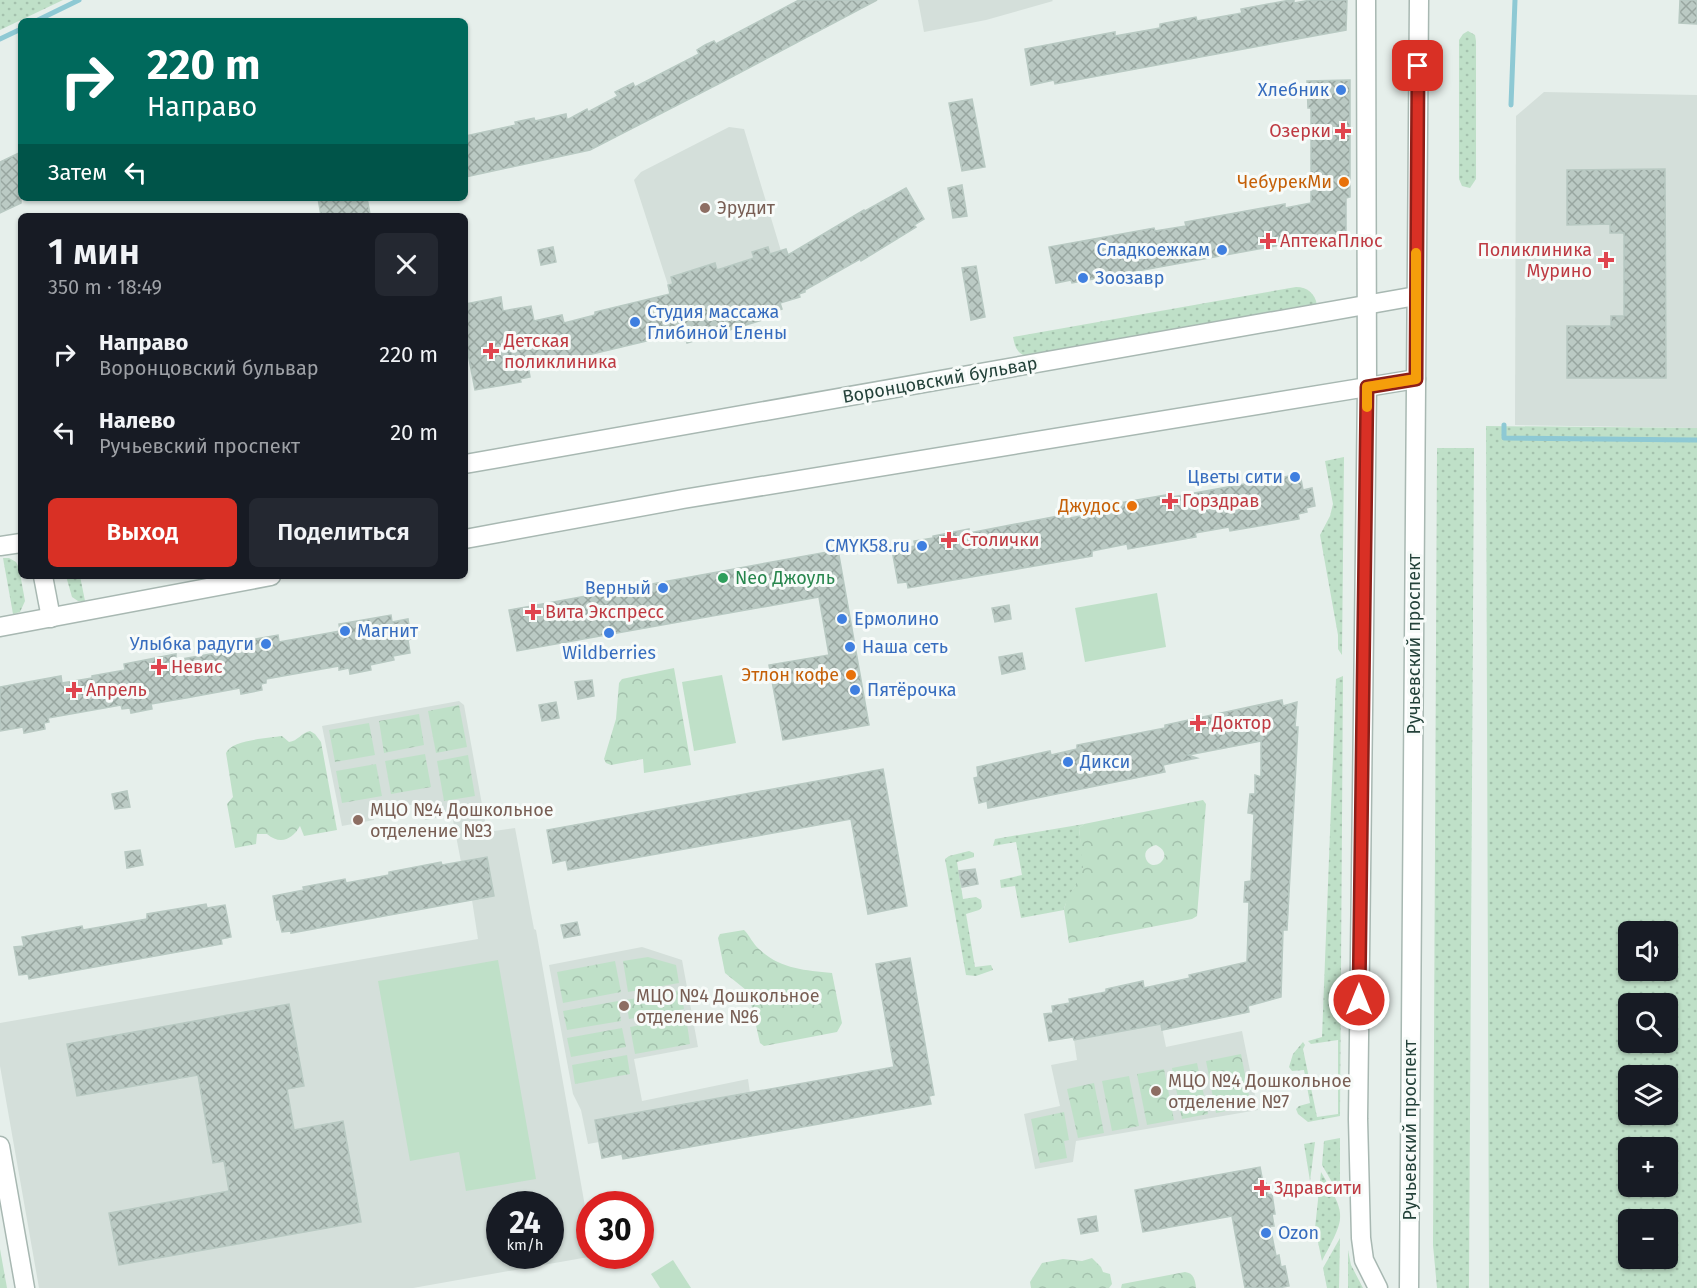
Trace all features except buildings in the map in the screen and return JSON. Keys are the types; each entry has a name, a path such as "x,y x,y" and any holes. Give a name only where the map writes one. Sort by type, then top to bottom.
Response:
{"street":[{"path":"1366,0 1367,387 1358,1119 1361,1238 1364,1260 1378,1288"},
{"name":"Ручьевский проспект","path":"1409,1288 1419,0"},
{"name":"Воронцовский бульвар","path":"468,463 1416,296"},
{"path":"468,538 683,499 1416,379"},
{"path":"0,546 18,543"},
{"path":"44,579 51,618"},
{"path":"0,627 255,579"},
{"path":"0,1146 25,1288"}],"shaded area":[{"path":"918,0 1053,1 986,20 924,32"},
{"name":"Поликлиника Мурино","path":"1544,92 1697,95 1697,428 1515,425 1516,116"},
{"name":"Эрудит","path":"729,127 744,129 781,251 770,254 768,247 752,252 754,258 717,270 715,263 671,277 673,284 668,285 634,180 641,172"},
{"path":"459,701 464,705 487,832 515,828 536,930 582,1191 576,1191 576,1259 564,1261 564,1191 486,1191 486,1269 520,1269 413,1288 39,1288 0,1066 0,1023 478,939 472,900 487,857 461,862 452,815 425,820 421,803 373,812 374,820 342,826 322,726"},
{"name":"МЦО №4 Дошкольное отделение №6","path":"642,947 682,960 698,1047 634,1059 642,1101 748,1079 750,1093 595,1120 599,1142 588,1144 581,1110 573,1094 549,965"},
{"name":"МЦО №4 Дошкольное отделение №7","path":"1161,1023 1166,1047 1242,1031 1258,1110 1076,1141 1073,1162 1035,1169 1024,1114 1060,1106 1051,1065 1077,1060 1074,1040"}],"green space":[{"path":"0,0 63,0 25,18 18,18 18,21 0,30"},
{"path":"1468,31 1475,35 1476,41 1476,179 1470,188 1462,186 1459,179 1459,40"},
{"path":"1296,287 1310,292 1317,305 1028,357 1017,350 1013,337"},
{"path":"1486,426 1697,428 1697,1288 1489,1288"},
{"path":"1437,448 1474,448 1469,1288 1437,1288 1433,1245"},
{"path":"1344,457 1342,655 1338,649 1338,635 1320,535 1330,516 1333,504 1325,461"},
{"path":"3,558 16,562 18,579 21,579 25,601 20,612 13,614"},
{"path":"67,579 81,579 85,601 78,601 72,597"},
{"path":"1157,593 1166,647 1085,662 1075,608"},
{"path":"674,668 691,765 644,773 643,759 611,765 606,763 604,759 616,719 619,683 622,679"},
{"path":"722,675 736,743 694,751 682,682"},
{"path":"1343,676 1340,1116 1308,1122 1298,1114 1296,1109 1310,1103 1304,1070 1292,1071 1289,1067 1293,1054 1303,1042 1317,1117 1338,1114 1338,1040 1311,1044 1308,1041 1322,1037 1336,679"},
{"path":"459,705 467,747 436,753 428,711"},
{"path":"419,714 424,745 384,753 379,721"},
{"path":"369,723 375,755 335,762 329,730"},
{"path":"310,731 321,742 337,830 304,836 300,826 289,838 281,840 267,834 257,834 256,844 235,848 227,804 233,797 226,753 242,742 282,736 289,742"},
{"path":"425,754 431,787 391,794 385,761"},
{"path":"468,755 475,796 444,801 437,761"},
{"path":"376,764 382,796 342,803 336,771"},
{"path":"1203,800 1206,804 1197,916 1192,919 1069,943 1064,910 1067,898 1083,868 1079,828 1084,824","holes":["1156,845 1162,849 1164,854 1162,862 1153,865 1149,863 1145,856 1147,850"]},
{"path":"1084,824 1079,828 1083,858 1082,872 1064,910 1021,918 1015,886 1001,888 1000,880 1022,875 1016,842 993,846 995,839"},
{"path":"969,851 974,853 974,857 957,862 963,899 976,897 981,900 982,907 979,910 966,914 975,967 991,965 993,970 976,976 966,975 945,859"},
{"path":"744,930 757,947 775,961 812,971 832,973 842,1023 837,1032 764,1046 760,1043 749,995 725,973 718,938 720,934"},
{"path":"648,957 676,965 679,983 628,992 623,961"},
{"path":"498,960 536,1179 466,1191 459,1152 410,1161 378,981"},
{"path":"615,961 621,992 563,1003 557,972"},
{"path":"681,990 684,1009 629,1019 626,1000"},
{"path":"618,1001 621,1021 567,1030 563,1011"},
{"path":"686,1017 690,1044 635,1054 630,1027"},
{"path":"622,1028 626,1047 571,1057 567,1038"},
{"path":"1241,1054 1251,1106 1216,1113 1206,1061"},
{"path":"627,1055 630,1074 575,1084 572,1065"},
{"path":"1197,1063 1208,1114 1182,1119 1172,1068"},
{"path":"1164,1069 1174,1120 1147,1125 1137,1074"},
{"path":"1129,1076 1139,1126 1112,1131 1102,1081"},
{"path":"1094,1083 1104,1133 1078,1138 1067,1089"},
{"path":"1064,1112 1069,1140 1064,1141 1067,1158 1040,1163 1031,1119"},
{"path":"1340,1138 1340,1196 1322,1165 1324,1141"},
{"path":"1315,1142 1310,1181 1304,1144"},
{"path":"1321,1172 1336,1198 1340,1216 1336,1234 1322,1261 1315,1228"},
{"path":"1340,1238 1339,1288 1327,1288 1323,1268"},
{"path":"0,1249 7,1288 0,1288"},
{"path":"1348,1250 1351,1265 1363,1288 1348,1288"},
{"path":"1092,1258 1103,1272 1110,1274 1112,1284 1109,1288 1031,1288 1030,1282 1042,1263 1063,1259 1082,1261"},
{"path":"673,1260 691,1288 660,1288 651,1274"},
{"path":"1185,1272 1192,1275 1196,1288 1121,1288 1122,1284"}],"waterway":[{"path":"42,18 79,0"},
{"path":"1511,105 1515,0"},
{"path":"0,39 18,30"},
{"path":"1504,425 1504,438 1697,440"}],"slow traffic":[{"path":"1367,407 1367,387 1416,379 1416,253"}],"place":[{"name":"Хлебник","path":"1341,90"},
{"name":"Озерки","path":"1343,131"},
{"name":"ЧебурекМи","path":"1344,182"},
{"name":"Эрудит","path":"705,208"},
{"name":"АптекаПлюс","path":"1268,241"},
{"name":"Сладкоежкам","path":"1222,250"},
{"name":"Поликлиника Мурино","path":"1606,260"},
{"name":"Зоозавр","path":"1083,278"},
{"name":"Студия массажа Глибиной Елены","path":"635,322"},
{"name":"Детская поликлиника","path":"491,351"},
{"name":"Цветы сити","path":"1295,477"},
{"name":"Горздрав","path":"1170,501"},
{"name":"Джудос","path":"1132,506"},
{"name":"Столички","path":"949,540"},
{"name":"CMYK58.ru","path":"922,546"},
{"name":"Neo Джоуль","path":"723,578"},
{"name":"Верный","path":"663,588"},
{"name":"Вита Экспресс","path":"533,612"},
{"name":"Ермолино","path":"842,619"},
{"name":"Магнит","path":"345,631"},
{"name":"Wildberries","path":"609,633"},
{"name":"Улыбка радуги","path":"266,644"},
{"name":"Наша сеть","path":"850,647"},
{"name":"Невис","path":"159,667"},
{"name":"Этлон кофе","path":"851,675"},
{"name":"Апрель","path":"74,690"},
{"name":"Пятёрочка","path":"855,690"},
{"name":"Доктор","path":"1198,723"},
{"name":"Дикси","path":"1068,762"},
{"name":"МЦО №4 Дошкольное отделение №3","path":"358,820"},
{"name":"МЦО №4 Дошкольное отделение №6","path":"624,1006"},
{"name":"МЦО №4 Дошкольное отделение №7","path":"1156,1091"},
{"name":"Здравсити","path":"1262,1188"},
{"name":"Ozon","path":"1266,1233"}],"route":[{"path":"1359,1000 1367,387 1416,379 1418,66"}]}
